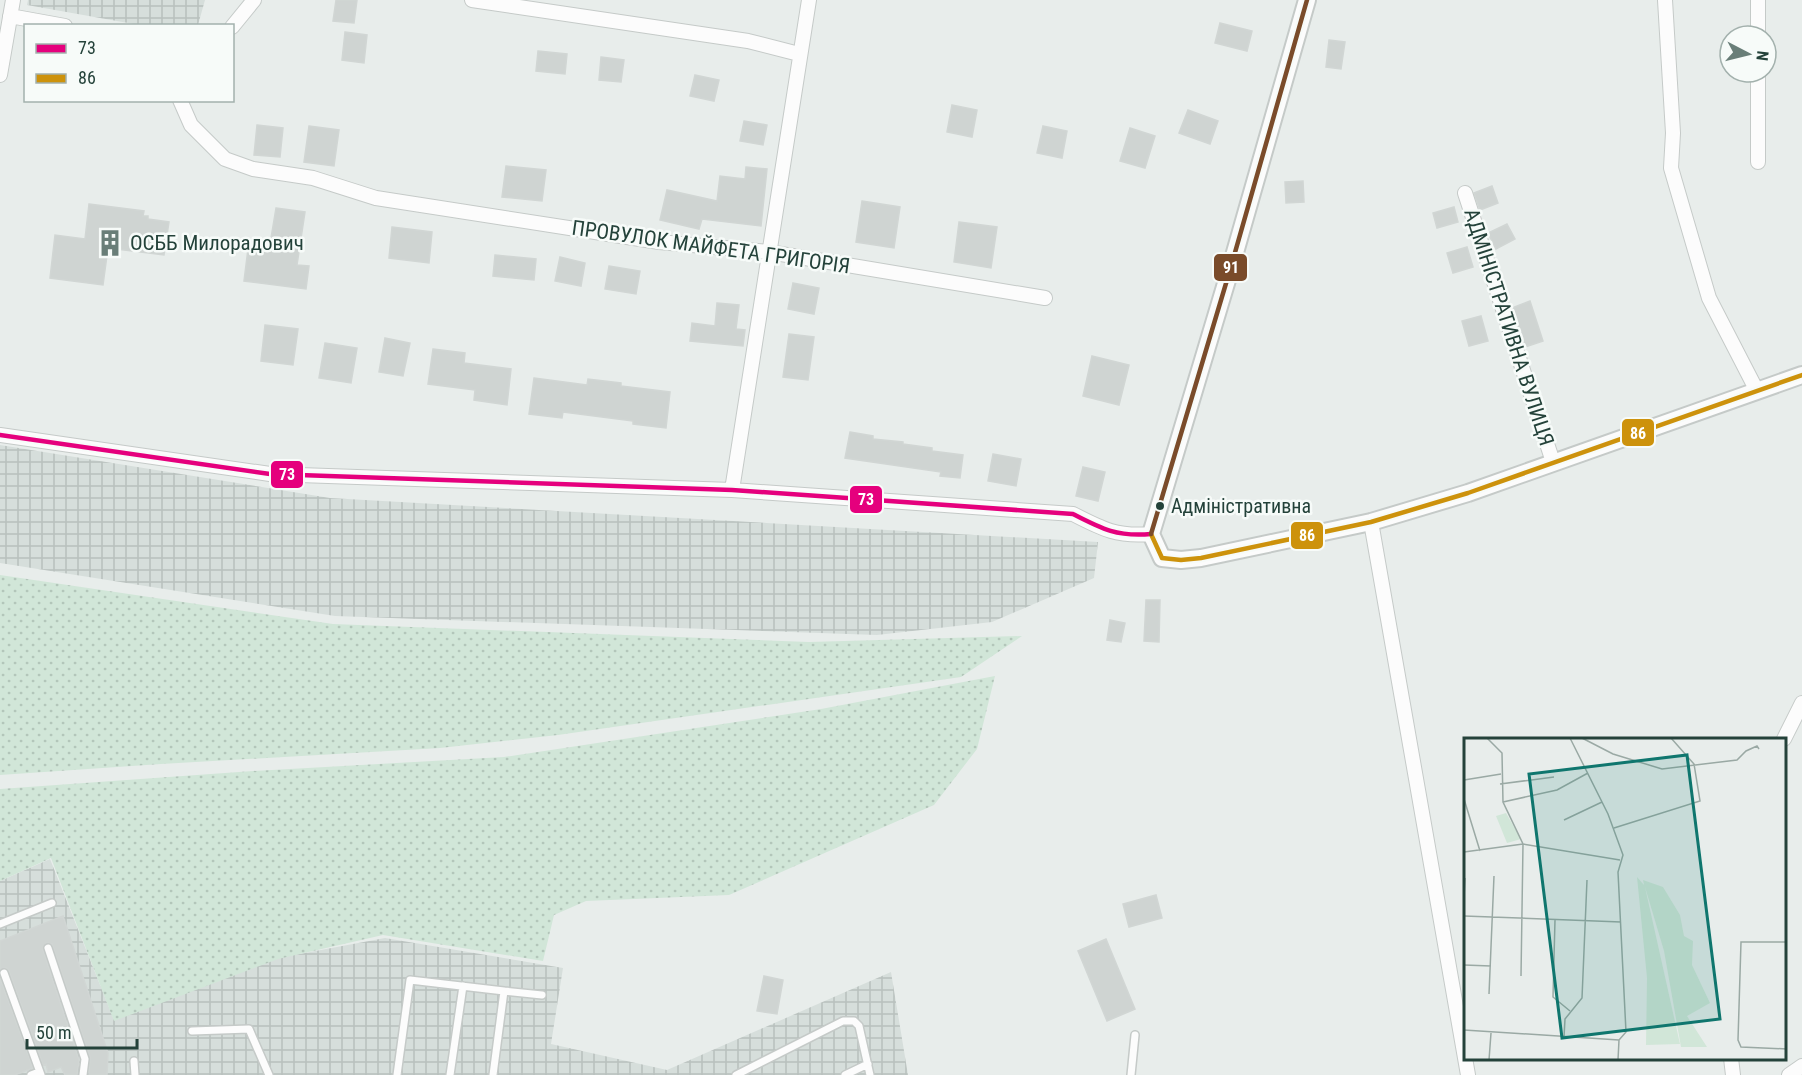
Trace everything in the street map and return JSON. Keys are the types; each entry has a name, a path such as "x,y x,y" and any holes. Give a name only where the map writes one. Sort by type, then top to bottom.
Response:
{"street":[{"path":"0,75 13,0"},
{"path":"234,25 254,0"},
{"path":"472,0 748,41 799,54"},
{"path":"732,490 808,0"},
{"path":"1307,0 1230,270 1151,534 1162,558 1181,560 1201,558 1371,522 1468,494 1802,375"},
{"path":"1665,0 1673,133 1671,168 1709,298 1757,391"},
{"path":"1758,0 1758,24"},
{"path":"10,16 54,24"},
{"path":"1758,84 1758,162"},
{"name":"ПРОВУЛОК МАЙФЕТА ГРИГОРІЯ","path":"181,102 191,125 225,159 253,169 313,178 376,198 659,242 769,252 1045,298"},
{"name":"АДМІНІСТРАТИВНА ВУЛИЦЯ","path":"1465,193 1553,462"},
{"path":"0,435 270,474 732,490 1073,514 1106,531 1133,536 1151,534"},
{"path":"1371,522 1464,1052"},
{"path":"1784,738 1802,703"},
{"path":"1465,1060 1468,1075"},
{"path":"1731,1060 1733,1075"},
{"path":"1789,1075 1802,1066"}],"lane":[{"path":"0,924 52,903"},
{"path":"48,948 85,1059 83,1075"},
{"path":"4,973 40,1073 31,1075"},
{"path":"397,1075 410,980 542,995"},
{"path":"450,1075 463,986"},
{"path":"493,1075 504,991"},
{"path":"736,1075 843,1021 854,1021 860,1026 870,1075"},
{"path":"192,1031 249,1029 269,1075"},
{"path":"1131,1075 1135,1035"},
{"path":"134,1061 135,1075"},
{"path":"845,1075 868,1064"}],"shaded area":[{"path":"28,0 205,0 198,24 134,24 27,5"},
{"path":"0,445 330,498 1098,542 1094,578 992,622 877,635 335,616 0,563"},
{"path":"50,859 114,1020 278,958 385,938 563,968 551,1044 667,1070 891,972 908,1075 0,1075 0,881"}],"green space":[{"path":"0,575 333,624 809,642 1022,636 961,677 558,735 440,748 0,775"},
{"path":"995,676 977,749 934,805 729,895 586,901 554,915 543,961 383,935 278,959 114,1021 51,858 0,881 0,789 253,771 504,757 821,709"}],"building":[{"path":"336,0 357,0 354,23 333,21"},
{"path":"1220,23 1252,31 1247,51 1215,43"},
{"path":"345,32 367,35 364,63 342,60"},
{"path":"1329,40 1345,42 1341,69 1326,67"},
{"path":"538,51 567,54 565,74 536,71"},
{"path":"601,57 624,60 621,82 599,80"},
{"path":"695,75 719,80 714,101 690,96"},
{"path":"952,105 977,110 972,137 947,132"},
{"path":"1188,110 1218,121 1210,144 1179,133"},
{"path":"744,121 767,125 763,145 740,141"},
{"path":"257,125 283,128 280,157 254,155"},
{"path":"309,126 339,130 334,166 304,162"},
{"path":"1043,126 1067,131 1062,158 1037,153"},
{"path":"1130,128 1155,136 1145,168 1120,161"},
{"path":"506,166 546,170 542,201 502,197"},
{"path":"746,167 767,169 761,226 702,219 699,229 660,220 667,190 717,201 720,176 745,179"},
{"path":"1303,181 1304,202 1286,203 1285,182"},
{"path":"1492,186 1498,203 1480,210 1474,193"},
{"path":"862,201 900,207 894,248 856,242"},
{"name":"ОСББ Милорадович","path":"89,204 144,211 143,216 148,216 148,219 169,222 164,255 108,248 103,285 50,278 55,235 85,239"},
{"path":"1454,207 1458,222 1437,228 1433,213"},
{"path":"276,208 305,212 297,265 309,266 306,289 244,281 249,241 270,244"},
{"path":"959,222 997,227 991,268 954,262"},
{"path":"1507,224 1515,239 1496,249 1488,233"},
{"path":"392,227 432,232 429,263 389,258"},
{"path":"1467,247 1473,267 1453,273 1447,253"},
{"path":"495,255 536,259 534,280 493,276"},
{"path":"560,257 585,263 581,286 555,281"},
{"path":"609,266 640,271 636,294 605,289"},
{"path":"793,283 819,288 814,314 788,309"},
{"path":"1530,301 1543,341 1525,347 1512,308"},
{"path":"717,303 739,305 736,329 745,330 743,346 690,341 692,323 715,326"},
{"path":"1481,316 1488,341 1469,346 1462,321"},
{"path":"265,325 298,329 293,365 261,361"},
{"path":"789,334 814,337 808,380 783,377"},
{"path":"385,338 410,343 403,376 379,372"},
{"path":"325,343 357,348 351,383 319,378"},
{"path":"433,349 465,353 464,363 511,369 507,405 474,400 475,390 428,384"},
{"path":"1092,356 1129,365 1119,405 1083,396"},
{"path":"534,378 587,385 588,379 670,392 666,428 633,424 633,421 563,412 562,418 529,414"},
{"path":"850,432 873,436 873,439 903,442 903,444 932,448 932,451 963,455 960,478 940,476 941,472 845,458"},
{"path":"993,454 1021,459 1016,486 988,481"},
{"path":"1083,467 1105,472 1098,501 1076,496"},
{"path":"1146,600 1160,600 1159,642 1144,641"},
{"path":"1110,620 1125,623 1121,642 1107,640"},
{"path":"1156,895 1162,918 1129,927 1123,904"},
{"path":"63,916 108,1053 107,1075 89,1075 90,1057 52,944 46,943 43,950 79,1060 77,1075 65,1075 61,1067 48,1072 46,1064 43,1065 9,971 6,968 0,969 0,941"},
{"path":"1106,939 1135,1009 1107,1021 1078,951"},
{"path":"764,976 783,980 777,1014 757,1011"},
{"path":"0,978 33,1068 15,1075 0,1075"}],"transit line":[{"name":"91","path":"1151,534 1230,270 1307,0"},
{"name":"86","path":"1151,534 1162,558 1181,560 1201,558 1371,522 1468,493 1802,375"},
{"name":"73","path":"0,435 270,474 732,490 1073,514 1110,531 1139,535 1151,534"}],"place":[{"name":"ОСББ Милорадович","path":"110,243"},
{"name":"Адміністративна","path":"1160,506"}]}
